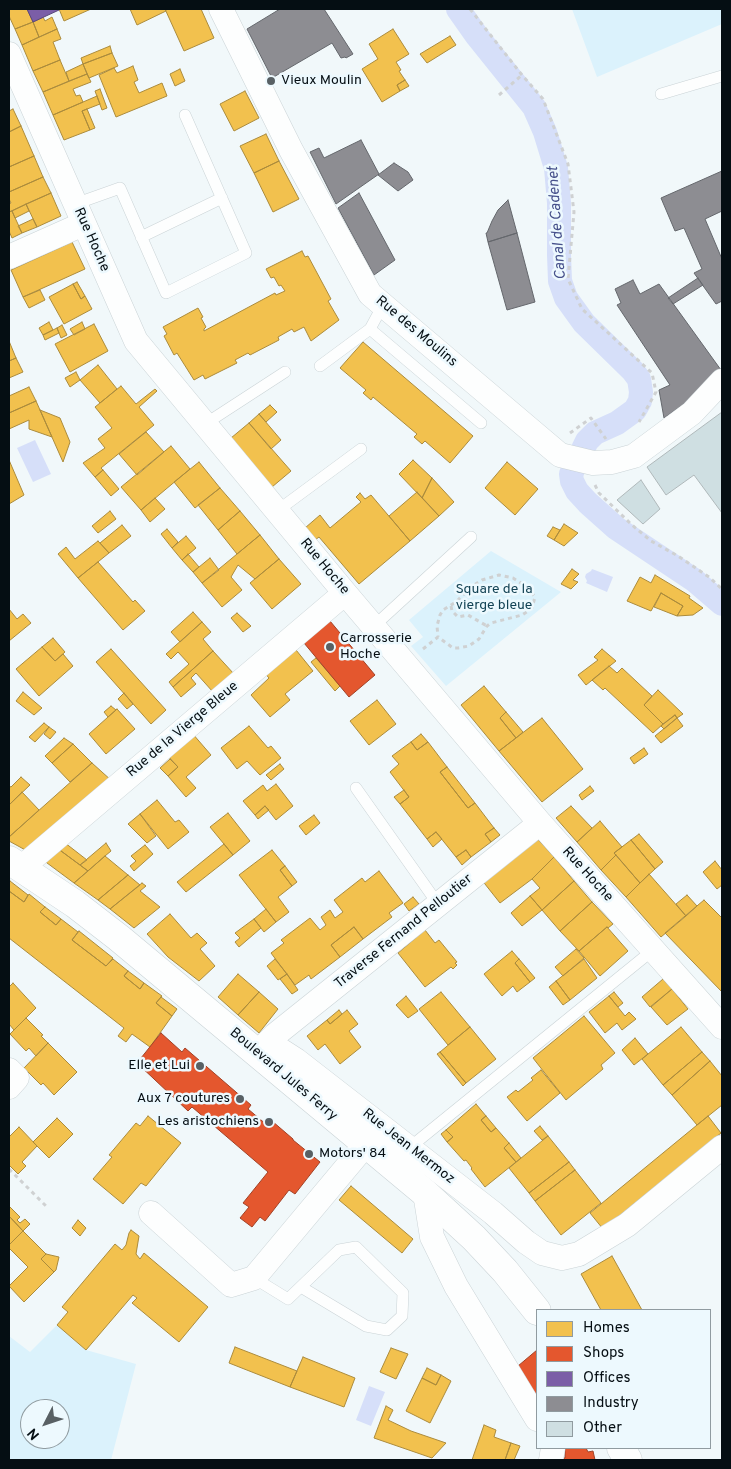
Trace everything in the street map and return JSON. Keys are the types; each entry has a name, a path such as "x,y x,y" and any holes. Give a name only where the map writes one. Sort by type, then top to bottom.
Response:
{"main road":[{"name":"Boulevard Jules Ferry","path":"15,864 75,904 263,1048 366,1144 425,1193 474,1238 536,1310"},
{"path":"622,1449 628,1460"}],"street":[{"name":"Rue des Moulins","path":"221,9 291,150 370,294 560,455 593,463 612,462 634,456 692,413 722,381"},
{"name":"Rue Hoche","path":"9,54 136,341 540,823 722,1027"},
{"path":"9,257 79,214"},
{"name":"Rue de la Vierge Bleue","path":"15,864 345,592"},
{"name":"Traverse Fernand Pelloutier","path":"263,1048 275,1035 540,823"},
{"name":"Rue Jean Mermoz","path":"263,1048 296,1060 492,1213 526,1242 542,1253 562,1258 579,1254 627,1225 722,1147"},
{"path":"9,1070 17,1078 9,1087"},
{"path":"151,1214 231,1285 254,1278 366,1144"},
{"path":"425,1193 432,1236 456,1286 536,1417"}],"lane":[{"path":"661,94 722,76"},
{"path":"79,214 120,188 166,293 246,253 186,115"},
{"path":"141,237 222,198"},
{"path":"320,366 370,329 384,305"},
{"path":"370,329 480,423"},
{"path":"204,424 286,372"},
{"path":"277,511 360,448"},
{"path":"374,626 471,537"},
{"path":"356,788 438,904"},
{"path":"409,1148 653,950"},
{"path":"254,1278 288,1299 339,1250 356,1247 403,1293 402,1316 387,1330 366,1326 301,1287"}],"path":[{"path":"470,9 543,99 568,164 574,212 568,279 582,309 652,373 656,392 640,421 634,425"},
{"path":"499,95 522,74"},
{"path":"591,418 609,444"},
{"path":"593,463 594,484 599,493 651,541 702,572 722,589"},
{"path":"499,575 512,578 523,584 535,596 532,608 528,611 522,615 487,626 479,639 468,646 453,648 438,637 440,615 443,610 451,606 482,580 499,575"},
{"path":"451,606 452,611 458,617 468,615 487,626"},
{"path":"405,664 438,637"},
{"path":"9,1169 47,1207"}],"green space":[{"path":"572,9 722,9 722,24 597,77"},
{"name":"Square de la vierge bleue","path":"491,551 561,592 446,686 411,646 423,637 409,620"},
{"path":"57,1325 86,1350 136,1364 111,1460 9,1460 9,1336 30,1352"}],"shaded area":[{"path":"35,440 51,474 33,482 17,448"},
{"path":"592,569 613,577 607,592 586,583 586,574"},
{"path":"369,1386 385,1392 371,1426 356,1420"}],"building: Homes":[{"path":"9,9 27,9 33,22 15,29 9,16"},
{"path":"59,9 91,9 64,21"},
{"path":"130,9 165,9 166,11 137,25"},
{"path":"165,9 201,9 214,38 184,51"},
{"path":"43,17 45,21 52,17 57,29 39,37 33,22"},
{"path":"33,22 39,37 22,45 15,29"},
{"path":"57,29 61,39 53,42 60,60 33,71 22,45"},
{"path":"393,29 409,54 396,62 405,80 397,85 400,91 382,102 362,69 378,59 369,44"},
{"path":"450,36 456,45 427,63 420,54"},
{"path":"110,46 112,53 83,64 81,58"},
{"path":"112,53 118,66 89,78 83,64"},
{"path":"60,60 69,81 43,92 33,71"},
{"path":"83,64 87,74 69,81 66,72"},
{"path":"133,66 138,80 134,82 139,93 162,83 167,96 116,117 99,75 114,68 117,73"},
{"path":"180,69 185,81 175,86 170,74"},
{"path":"87,74 91,82 73,89 76,96 80,95 83,102 53,115 43,92"},
{"path":"405,80 409,86 400,91 397,85"},
{"path":"100,89 107,108 102,110 95,91"},
{"path":"245,91 259,118 234,131 220,104"},
{"path":"97,96 100,104 82,111 90,130 64,140 53,115"},
{"path":"13,109 21,126 9,132 9,111"},
{"path":"87,109 95,128 90,130 82,111"},
{"path":"21,126 34,156 9,167 9,132"},
{"path":"266,134 279,161 254,173 240,146"},
{"path":"34,156 43,177 9,192 9,167"},
{"path":"279,161 299,199 273,212 254,173"},
{"path":"43,177 51,193 9,212 9,204 11,203 9,192"},
{"path":"51,193 61,216 37,227 26,204"},
{"path":"26,204 29,211 15,218 12,211"},
{"path":"12,211 22,233 12,238 9,231 9,212"},
{"path":"33,219 37,227 22,233 18,226"},
{"path":"72,242 85,269 23,297 11,270"},
{"path":"302,251 305,257 308,256 331,299 328,301 339,320 311,341 304,327 294,332 292,329 278,337 279,340 250,355 248,353 235,360 237,363 205,379 203,375 194,380 177,353 174,355 164,336 167,334 163,327 198,308 206,327 204,331 275,293 276,295 285,291 281,285 279,286 274,277 271,278 266,269"},
{"path":"77,282 85,296 81,299 73,284"},
{"path":"73,284 81,299 85,296 92,309 64,324 49,297"},
{"path":"40,290 45,300 29,308 23,297"},
{"path":"49,322 53,330 43,335 39,328"},
{"path":"82,322 85,329 74,335 70,329"},
{"path":"94,324 108,351 70,372 55,344"},
{"path":"62,325 67,335 61,338 57,328"},
{"path":"57,328 59,333 45,340 43,335"},
{"path":"9,341 16,358 9,361"},
{"path":"363,342 473,436 450,463 425,441 422,444 414,437 417,434 373,397 371,400 363,393 366,390 340,368"},
{"path":"16,358 23,372 9,378 9,361"},
{"path":"98,365 117,389 100,403 80,380"},
{"path":"76,372 80,380 70,387 65,378"},
{"path":"121,386 136,404 155,389 157,391 139,407 154,425 101,468 103,470 95,477 83,463 105,448 98,439 112,428 95,407"},
{"path":"29,387 36,401 9,413 9,396"},
{"path":"36,401 52,437 29,429 29,420 9,429 9,413"},
{"path":"270,405 277,412 266,422 259,414"},
{"path":"40,410 60,418 70,442 63,462"},
{"path":"259,414 281,440 271,449 249,423"},
{"path":"249,423 291,471 272,487 231,438"},
{"path":"146,432 164,452 137,475 119,454"},
{"path":"171,446 190,469 141,510 121,487"},
{"path":"9,460 24,495 9,504"},
{"path":"413,460 432,478 422,498 399,474"},
{"path":"199,462 220,488 195,508 174,482"},
{"path":"507,462 538,489 515,515 485,488"},
{"path":"103,470 119,489 111,496 95,477"},
{"path":"432,478 454,502 439,516 422,498"},
{"path":"220,488 240,511 218,530 198,505"},
{"path":"417,492 439,516 410,541 389,516"},
{"path":"360,493 365,499 371,495 410,541 359,584 319,537 315,540 305,528 320,515 330,528 361,502 356,497"},
{"path":"155,498 165,509 150,522 141,510"},
{"path":"110,511 116,519 98,533 92,526"},
{"path":"240,511 260,535 237,554 218,530"},
{"path":"564,524 578,533 564,546 554,540"},
{"path":"122,525 131,536 109,553 100,543"},
{"path":"553,527 560,530 554,540 547,536"},
{"path":"167,529 178,542 172,548 161,534"},
{"path":"260,535 279,559 255,579 238,565 231,577 242,590 222,607 202,583"},
{"path":"186,536 196,548 182,560 172,548"},
{"path":"98,541 109,553 78,578 58,554 66,547 75,559"},
{"path":"188,554 199,567 193,572 182,560"},
{"path":"210,558 219,570 202,583 193,572"},
{"path":"279,559 301,584 272,609 250,583"},
{"path":"98,562 133,602 135,600 145,611 123,630 78,578"},
{"path":"572,569 579,574 573,580 578,582 571,589 561,584"},
{"path":"655,575 690,596 689,598 703,608 693,615 677,616 683,606 661,593 651,611 627,601 640,577 651,583"},
{"path":"661,593 683,606 677,616 654,607"},
{"path":"9,609 17,619 23,614 31,623 9,641"},
{"path":"193,612 202,622 180,642 171,632"},
{"path":"237,613 251,626 243,632 231,618"},
{"path":"202,622 211,632 203,639 213,651 173,687 169,682 189,664 178,652 171,659 166,654"},
{"path":"53,638 65,652 55,661 42,647"},
{"path":"292,645 313,671 285,694 290,700 270,717 251,695 269,678 263,671"},
{"path":"42,647 55,661 63,654 73,666 39,696 16,669"},
{"path":"111,649 166,710 151,724 96,662"},
{"path":"602,649 616,661 586,685 578,675 598,660 594,657"},
{"path":"213,651 234,674 213,692 196,673 191,678 196,684 181,697 173,687"},
{"path":"316,658 340,686 335,691 311,662"},
{"path":"609,666 617,673 622,668 652,696 644,705 663,724 653,733 605,688 603,690 592,680"},
{"path":"484,686 506,712 500,718 516,738 499,751 461,705"},
{"path":"658,690 683,714 677,718 675,715 663,724 644,705"},
{"path":"23,692 42,708 34,715 16,701"},
{"path":"124,693 133,704 127,709 118,699"},
{"path":"377,700 396,724 369,745 350,721"},
{"path":"111,706 116,710 108,717 104,712"},
{"path":"117,709 135,729 106,754 89,734"},
{"path":"506,712 523,732 516,738 500,718"},
{"path":"675,715 677,718 664,729 661,726"},
{"path":"542,718 583,769 542,802 499,751"},
{"path":"677,718 683,726 661,743 655,736"},
{"path":"44,723 49,727 35,742 29,737"},
{"path":"249,726 268,748 271,746 281,758 260,775 247,761 237,769 221,748"},
{"path":"49,727 56,732 50,739 44,734"},
{"path":"192,733 211,755 186,777 196,788 186,797 168,776 178,767 167,755"},
{"path":"421,734 428,742 417,750 411,742"},
{"path":"64,738 73,744 52,763 45,756"},
{"path":"411,742 417,750 428,742 447,767 440,772 468,808 475,803 494,828 485,834 491,842 471,857 466,850 456,857 436,832 427,839 400,804 409,797 390,772 399,764 392,756"},
{"path":"73,744 92,763 70,782 52,763"},
{"path":"644,748 648,754 634,764 630,758"},
{"path":"170,759 178,767 168,776 160,768"},
{"path":"92,763 112,781 29,852 9,841 9,837"},
{"path":"280,764 284,769 271,780 266,775"},
{"path":"447,767 475,803 468,808 440,772"},
{"path":"21,777 30,785 9,805 9,786 11,787"},
{"path":"276,784 293,806 276,820 265,806 255,815 243,801 263,785 267,791"},
{"path":"590,786 594,791 582,800 579,795"},
{"path":"404,790 409,797 400,804 394,797"},
{"path":"22,792 39,810 9,837 9,805"},
{"path":"157,800 175,822 179,820 189,832 168,849 140,814"},
{"path":"265,806 269,810 258,819 255,815"},
{"path":"571,806 592,828 577,842 556,818"},
{"path":"228,813 250,841 233,855 210,827"},
{"path":"140,814 156,836 147,843 128,824"},
{"path":"314,815 320,823 306,835 299,826"},
{"path":"600,821 622,847 614,853 616,855 601,870 577,842"},
{"path":"494,828 500,835 491,842 485,834"},
{"path":"436,832 442,839 433,847 427,839"},
{"path":"639,834 663,862 655,869 631,840"},
{"path":"535,836 554,857 532,879 500,903 481,879"},
{"path":"60,839 87,860 80,865 53,845"},
{"path":"631,840 655,869 640,883 614,853"},
{"path":"106,843 111,851 88,871 80,865"},
{"path":"224,844 233,855 186,892 177,882"},
{"path":"53,845 88,871 74,883 39,857"},
{"path":"145,845 153,854 134,871 130,866 136,861 131,856"},
{"path":"272,850 285,866 280,870 292,886 278,897 289,912 276,922 239,875"},
{"path":"466,850 471,857 462,865 456,857"},
{"path":"616,855 640,883 626,897 601,870"},
{"path":"105,856 128,875 98,900 74,883"},
{"path":"554,857 574,881 542,910 530,896 540,888 532,879"},
{"path":"715,861 722,870 722,885 717,889 703,872"},
{"path":"285,866 297,882 292,886 280,870"},
{"path":"379,871 403,903 389,913 392,917 363,939 354,927 331,945 340,957 311,979 309,975 295,985 271,953 284,943 281,940 310,918 320,930 326,925 321,917 330,910 335,918 343,912 334,900 362,878 365,882"},
{"path":"649,874 686,916 661,937 626,897"},
{"path":"128,875 140,885 110,909 98,900"},
{"path":"10,881 28,895 24,902 9,891"},
{"path":"574,881 592,902 560,931 542,910"},
{"path":"142,883 146,886 140,891 160,907 134,928 110,909"},
{"path":"9,891 24,902 29,894 45,907 40,912 56,925 61,919 78,932 72,940 106,966 113,959 128,971 124,976 140,989 144,983 162,996 156,1003 172,1016 150,1047 132,1034 126,1042 118,1036 124,1028 9,938"},
{"path":"687,895 697,906 686,916 676,904"},
{"path":"530,896 542,910 522,926 511,913"},
{"path":"413,897 419,904 409,911 404,904"},
{"path":"704,900 722,918 722,992 665,933"},
{"path":"592,902 613,924 579,951 560,931"},
{"path":"45,907 61,919 56,925 40,912"},
{"path":"266,909 276,922 264,932 254,919"},
{"path":"170,914 191,938 197,933 207,943 200,949 215,966 199,981 168,957 147,934"},
{"path":"254,919 261,928 239,947 235,942 240,938 235,933"},
{"path":"354,927 363,939 340,957 331,945"},
{"path":"607,927 628,951 600,976 579,951"},
{"path":"425,930 435,943 439,940 457,962 455,963 457,965 453,969 451,967 425,987 398,953"},
{"path":"79,931 113,958 106,966 72,940"},
{"path":"576,949 584,958 563,976 555,967"},
{"path":"512,951 519,959 515,963 530,982 517,992 513,986 502,996 484,974"},
{"path":"275,959 287,974 278,980 267,966"},
{"path":"519,959 535,978 530,982 515,963"},
{"path":"584,959 597,978 570,1000 556,981"},
{"path":"128,971 144,983 140,989 124,976"},
{"path":"238,974 259,992 238,1015 218,997"},
{"path":"287,974 298,990 292,994 280,979"},
{"path":"663,979 672,989 650,1007 642,997"},
{"path":"556,981 570,1000 563,1005 549,987"},
{"path":"13,983 36,1008 14,1030 9,1024 9,987"},
{"path":"672,989 688,1009 667,1025 651,1007"},
{"path":"259,992 278,1009 259,1033 238,1015"},
{"path":"441,992 470,1027 448,1045 419,1009"},
{"path":"614,992 623,1003 618,1007 609,996"},
{"path":"406,996 418,1011 408,1018 396,1005"},
{"path":"609,996 625,1016 629,1012 636,1019 622,1030 617,1023 605,1033 589,1012"},
{"path":"161,997 177,1009 172,1016 156,1003"},
{"path":"339,1010 342,1014 330,1024 327,1020"},
{"path":"347,1010 358,1024 349,1031 361,1047 340,1064 325,1044 318,1050 307,1036 327,1020 330,1024"},
{"path":"584,1016 615,1053 601,1065 603,1069 566,1100 533,1058"},
{"path":"26,1018 43,1035 41,1036 48,1043 36,1056 29,1048 26,1051 10,1034"},
{"path":"470,1027 496,1059 466,1083 440,1052"},
{"path":"681,1027 702,1052 663,1085 642,1059"},
{"path":"635,1038 648,1054 634,1065 622,1050"},
{"path":"48,1043 77,1072 54,1095 43,1083 41,1085 24,1068"},
{"path":"440,1052 466,1083 463,1086 437,1054"},
{"path":"702,1052 710,1061 672,1095 663,1085"},
{"path":"710,1061 722,1076 722,1105 697,1125 672,1095"},
{"path":"541,1070 560,1093 527,1121 507,1097 516,1090 518,1092 533,1080 531,1078"},
{"path":"476,1104 486,1116 481,1120 491,1132 496,1128 509,1143 504,1148 516,1162 485,1187 466,1160 464,1161 447,1142 453,1137 446,1130"},
{"path":"148,1116 181,1143 146,1186 141,1183 123,1204 93,1179 112,1157 109,1155 136,1123 140,1126"},
{"path":"486,1116 496,1128 491,1132 481,1120"},
{"path":"708,1116 721,1133 603,1229 590,1213"},
{"path":"57,1118 73,1134 49,1158 33,1142"},
{"path":"540,1126 548,1136 542,1140 534,1131"},
{"path":"19,1127 37,1146 22,1162 26,1166 18,1174 9,1165 9,1137"},
{"path":"446,1130 453,1137 447,1142 441,1134"},
{"path":"548,1136 569,1162 529,1193 509,1168"},
{"path":"509,1143 521,1158 516,1162 504,1148"},
{"path":"569,1162 575,1170 535,1201 529,1193"},
{"path":"575,1170 601,1203 561,1235 535,1201"},
{"path":"351,1186 413,1239 402,1253 339,1200"},
{"path":"9,1206 20,1217 17,1220 20,1223 25,1219 30,1224 23,1231 9,1216"},
{"path":"9,1216 23,1231 9,1245"},
{"path":"78,1220 86,1228 80,1236 72,1228"},
{"path":"131,1230 139,1236 136,1254 140,1259 144,1253 208,1307 179,1342 132,1303 137,1298 133,1295 86,1350 57,1325 68,1312 62,1307 115,1244 122,1250 126,1245"},
{"path":"23,1231 46,1254 41,1259 54,1272 24,1302 9,1286 28,1267 9,1248 9,1245"},
{"path":"46,1254 59,1257 54,1272 41,1259"},
{"path":"612,1256 641,1309 600,1309 581,1274"},
{"path":"235,1347 297,1371 290,1387 229,1363"},
{"path":"391,1348 408,1354 396,1379 380,1372"},
{"path":"303,1357 355,1378 344,1407 290,1387"},
{"path":"427,1368 441,1375 436,1385 422,1378"},
{"path":"441,1375 451,1381 430,1423 406,1411 422,1378 436,1385"},
{"path":"386,1406 393,1410 388,1420 411,1431 446,1443 432,1458 374,1438"},
{"path":"484,1425 496,1430 494,1437 511,1443 505,1460 472,1460"},
{"path":"511,1443 520,1446 514,1460 505,1460"}],"building: Shops":[{"name":"Carrosserie Hoche","path":"325,615 375,675 349,697 299,637"},
{"path":"161,1033 182,1052 185,1048 251,1105 248,1109 267,1125 272,1121 320,1162 295,1194 289,1190 265,1221 260,1217 252,1227 240,1218 249,1207 243,1203 268,1172 192,1107 188,1111 137,1063"},
{"path":"536,1351 536,1398 518,1366"},
{"path":"565,1449 586,1449 588,1452 593,1451 595,1460 563,1460 565,1458"}],"building: Offices":[{"path":"27,9 59,9 59,10 33,22"}],"building: Industry":[{"path":"280,9 324,9 353,54 346,58 341,58 332,43 272,78 247,29"},
{"path":"361,140 379,174 336,204 310,152 319,148 324,158"},
{"path":"394,163 408,172 413,180 398,191 378,175"},
{"path":"722,171 722,211 705,219 722,259 722,301 716,304 694,273 702,269 684,228 675,231 661,198"},
{"path":"359,193 395,260 374,275 338,208"},
{"path":"508,200 517,233 488,242 486,233 498,210"},
{"path":"517,233 535,302 507,310 488,242"},
{"path":"698,278 703,285 673,304 668,298"},
{"path":"633,280 640,294 659,284 721,370 684,404 664,418 659,390 670,385 617,305 621,303 615,289"}],"building: Other":[{"path":"722,412 722,513 694,475 666,495 647,467"},
{"path":"641,480 660,509 643,524 617,500"}],"waterway":[{"name":"Canal de Cadenet","path":"458,9 477,36 534,107 545,132 556,168 559,203 560,281 566,298 584,323 639,379 640,401 635,410 617,423 595,433 587,441 571,474 572,481 577,491 588,503 616,528 694,580 722,604"}],"place":[{"name":"Vieux Moulin","path":"271,81"},
{"name":"Carrosserie Hoche","path":"330,647"},
{"name":"Elle et Lui","path":"200,1066"},
{"name":"Aux 7 coutures","path":"240,1099"},
{"name":"Les aristochiens","path":"269,1122"},
{"name":"Motors' 84","path":"309,1154"}]}
